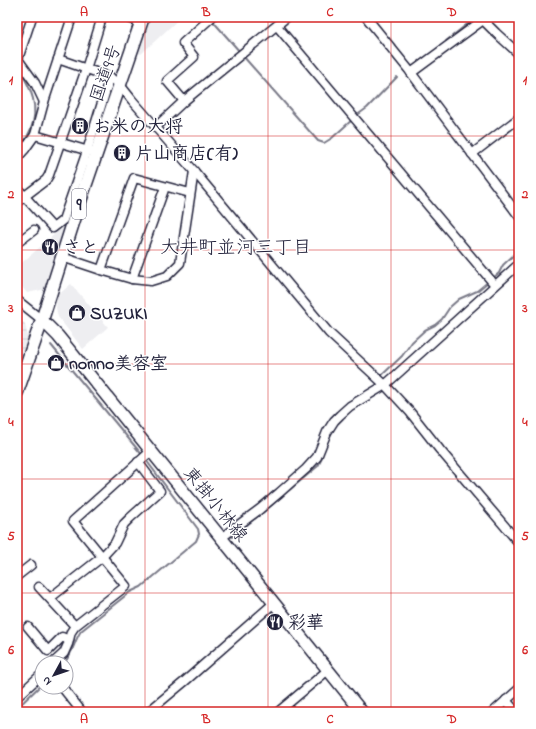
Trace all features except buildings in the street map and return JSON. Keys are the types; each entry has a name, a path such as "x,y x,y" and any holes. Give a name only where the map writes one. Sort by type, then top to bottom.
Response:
{"highway":[{"name":"国道9号","path":"17,392 80,201 92,152 115,81 142,20"}],"main road":[{"name":"東掛小林線","path":"42,320 58,336 362,712"}],"street":[{"path":"32,17 17,59 35,83 44,102"},
{"path":"17,158 35,134 72,17"},
{"path":"17,202 46,180 49,175 86,69 102,17"},
{"path":"126,17 142,20"},
{"path":"184,101 167,81 194,58 183,43 212,17"},
{"path":"156,127 184,101 287,17"},
{"path":"366,17 411,73 519,216"},
{"path":"411,73 482,18 519,54"},
{"path":"277,26 495,285"},
{"path":"58,59 115,81 194,171 329,333 385,385 410,412 440,450 519,543"},
{"path":"472,154 519,118"},
{"path":"17,188 53,228 63,220 92,152 35,134"},
{"path":"17,140 25,149"},
{"path":"62,257 132,279 151,281 167,276 180,263 194,171"},
{"path":"101,270 134,178 190,193"},
{"path":"132,279 165,186"},
{"path":"17,243 34,230"},
{"path":"221,538 260,509 306,469 317,457 327,432 340,415 350,406 385,385 519,264"},
{"path":"17,300 42,320"},
{"path":"62,655 75,626 126,586 72,522 151,451"},
{"path":"50,598 102,557 115,544 124,524 160,491 138,462"},
{"path":"17,576 31,565"},
{"path":"39,587 75,626"},
{"path":"148,712 274,603"},
{"path":"28,626 48,651 62,637 69,640"},
{"path":"278,712 328,670"},
{"path":"17,697 34,681"},
{"path":"492,712 519,689"},
{"path":"68,695 82,712"},
{"path":"506,700 516,712"}],"shaded area":[{"path":"148,17 181,17 141,54 137,52"},
{"name":"さと","path":"63,227 67,228 46,289 27,293 17,281 17,267"},
{"name":"SUZUKI","path":"71,284 108,327 83,349 58,317 56,308 57,296"},
{"path":"17,315 25,324 28,338 17,372"}],"waterway":[{"path":"446,41 476,17"},
{"path":"211,19 240,52"},
{"path":"243,56 318,141 324,143 332,138 353,119"},
{"path":"17,67 31,91 34,106 31,129 23,143"},
{"path":"356,116 367,108 397,77"},
{"path":"493,278 499,273 503,265 519,250"},
{"path":"381,376 402,356 412,342 425,330 435,325 442,319 450,307 459,299 477,291 489,281"},
{"path":"51,345 143,456"},
{"path":"69,655 81,631 130,592 141,587 196,541 199,534 198,529 146,460"},
{"path":"232,537 318,466 321,460"},
{"path":"17,708 34,692"}],"place":[{"name":"お米の大将","path":"80,126"},
{"name":"片山商店(有)","path":"122,153"},
{"name":"さと","path":"50,247"},
{"name":"SUZUKI","path":"77,313"},
{"name":"nonno美容室","path":"56,363"},
{"name":"彩華","path":"275,622"}],"district":[{"name":"大井町並河三丁目","path":"236,246"}]}
